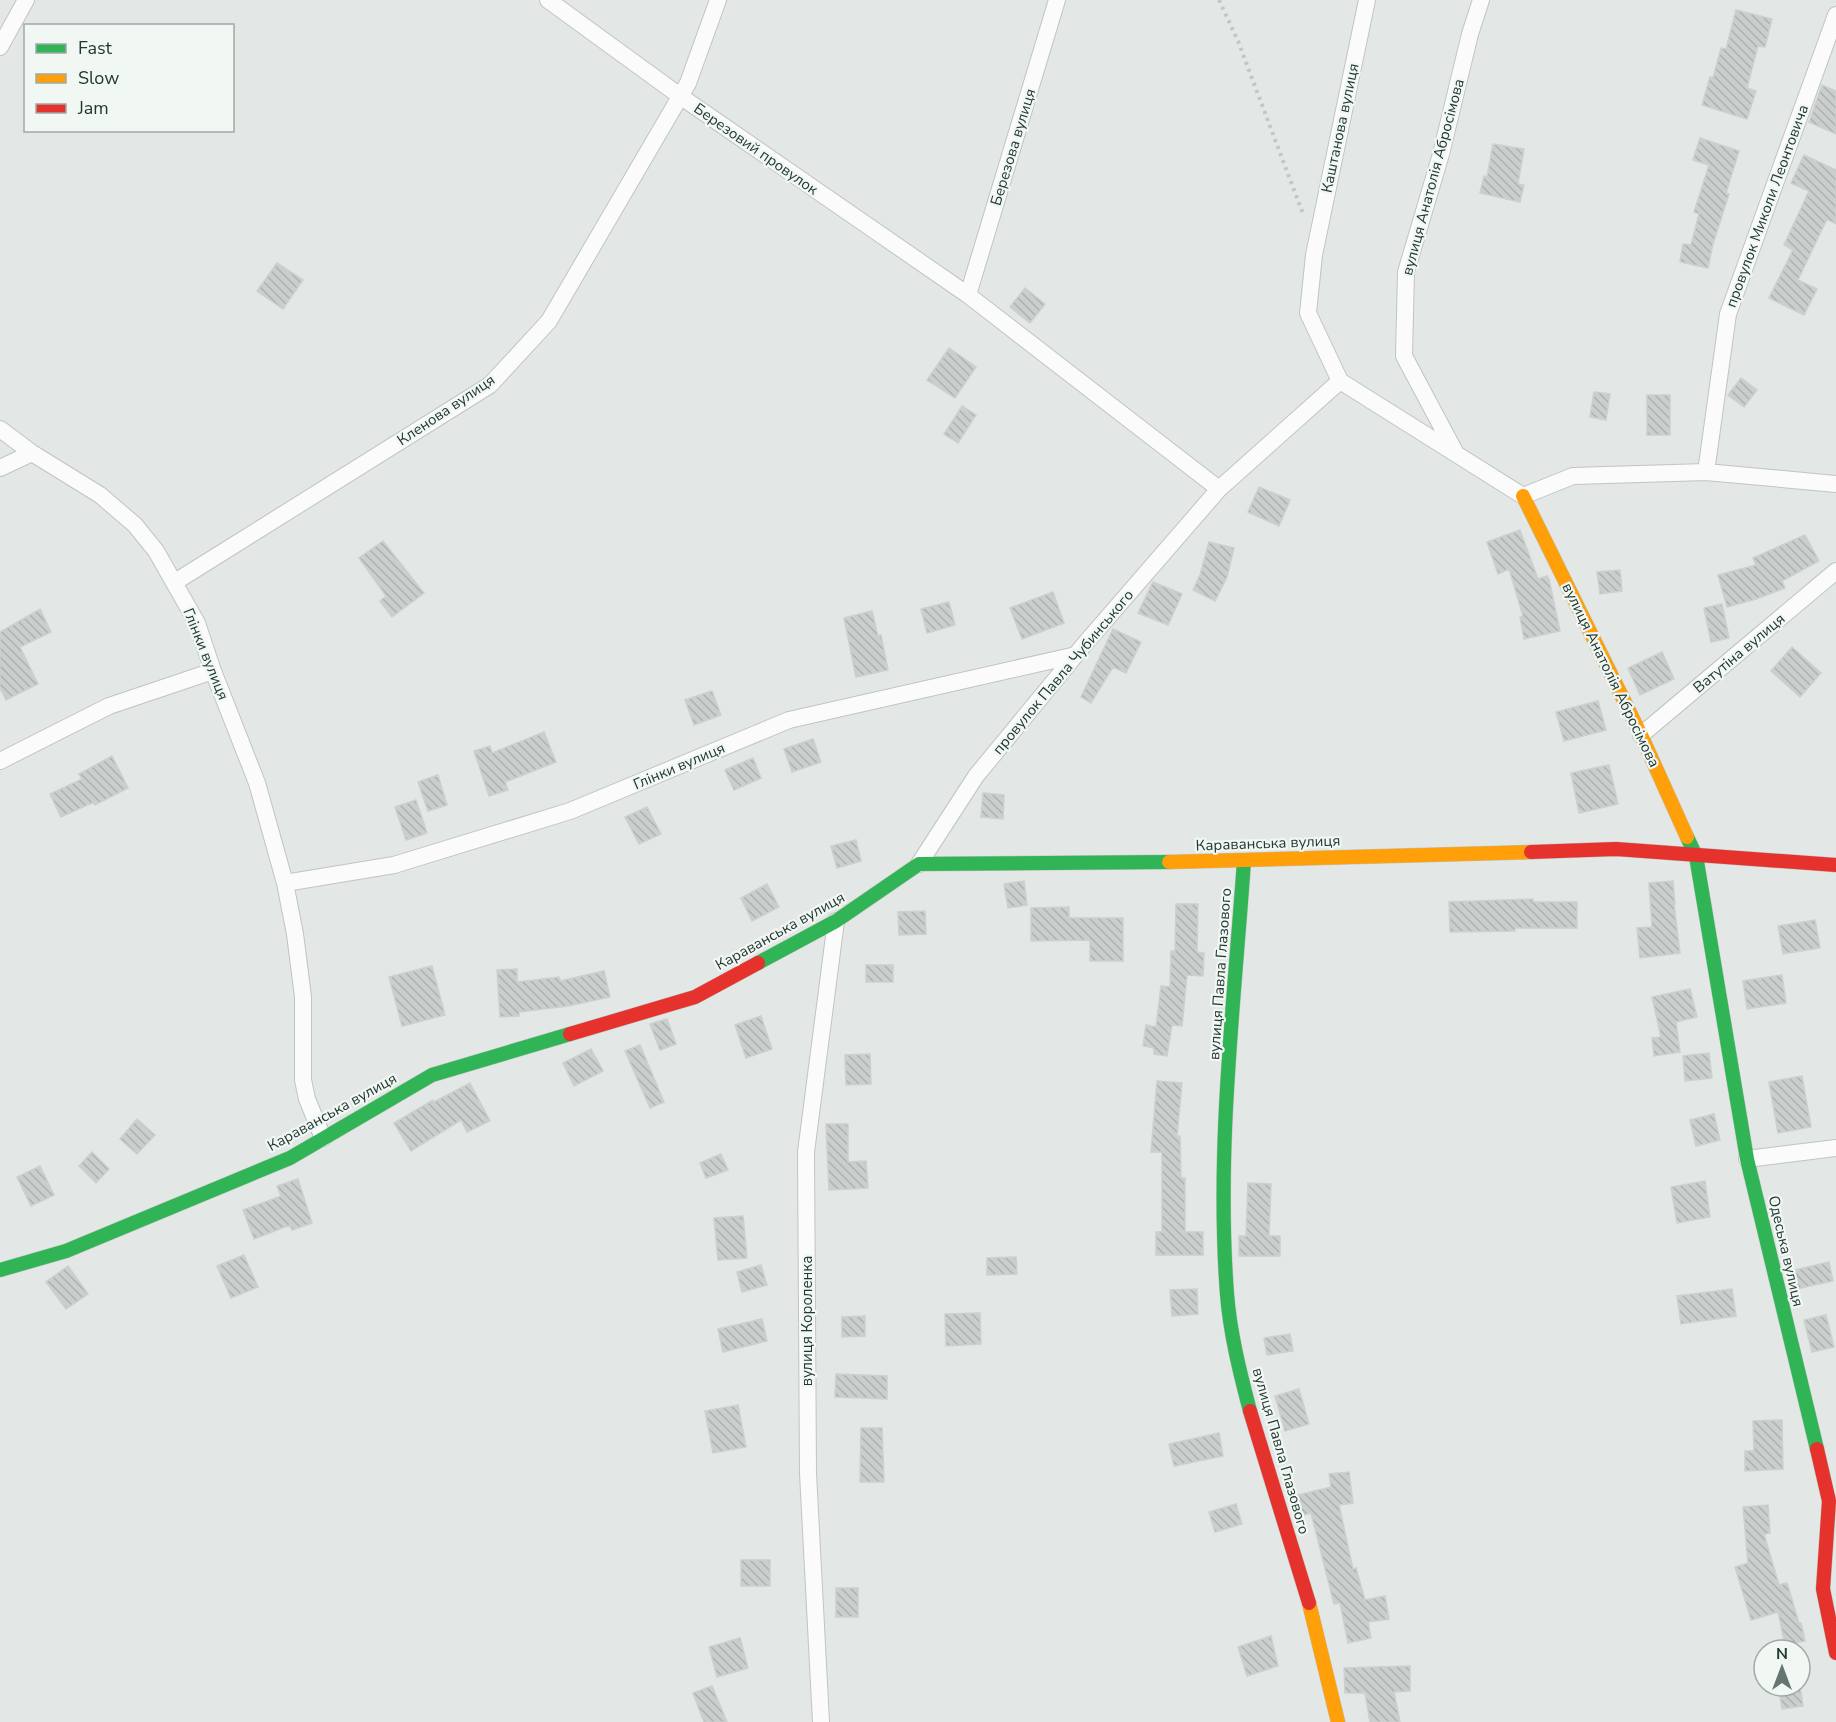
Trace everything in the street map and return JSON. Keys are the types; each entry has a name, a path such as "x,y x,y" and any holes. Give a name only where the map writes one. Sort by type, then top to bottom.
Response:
{"street":[{"path":"0,47 26,0"},
{"name":"Березовий провулок","path":"548,0 680,96 968,295"},
{"name":"Кленова вулиця","path":"175,582 490,385 549,321 688,83 718,0"},
{"name":"Березова вулиця","path":"968,295 1057,0"},
{"name":"Каштанова вулиця","path":"1340,381 1308,313 1314,255 1367,0"},
{"name":"вулиця Анатолія Абросімова","path":"1455,452 1404,356 1406,272 1441,154 1470,34 1481,0"},
{"name":"провулок Миколи Леонтовича","path":"1706,472 1728,314 1836,15"},
{"path":"968,295 1219,489"},
{"path":"1340,381 1523,496 1573,476 1706,472 1836,484"},
{"name":"провулок Павла Чубинського","path":"919,864 976,776 1076,655 1219,489 1340,381"},
{"name":"Глінки вулиця","path":"0,429 32,453 100,495 142,534 156,551 197,623 257,783 285,883 296,934 303,997 303,1080 307,1099 323,1138"},
{"path":"0,468 32,453"},
{"name":"вулиця Анатолія Абросімова","path":"1523,496 1641,735 1696,856"},
{"name":"Ватутіна вулиця","path":"1641,735 1836,571"},
{"name":"Глінки вулиця","path":"285,883 394,865 570,812 789,720 1076,655"},
{"path":"0,761 109,706 213,670"},
{"name":"Караванська вулиця","path":"0,1270 66,1251 290,1158 432,1075 695,997 836,921 919,864 1244,861 1616,849 1836,865"},
{"name":"Одеська вулиця","path":"1696,856 1747,1159 1832,1501 1823,1589 1836,1653"},
{"name":"вулиця Павла Глазового","path":"1244,861 1223,1155 1227,1296 1240,1374 1257,1440 1310,1607 1338,1722"},
{"name":"вулиця Короленка","path":"821,1722 808,1473 806,1152 836,921"},
{"path":"1747,1159 1836,1148"}],"path":[{"path":"1219,0 1238,41 1301,203 1306,224"}],"building":[{"path":"1736,10 1772,19 1765,47 1758,46 1747,88 1756,91 1747,119 1702,105 1710,77 1713,78 1721,48 1726,49"},
{"path":"1822,85 1836,91 1836,134 1809,122"},
{"path":"1700,138 1739,151 1726,193 1729,194 1708,268 1680,262 1683,244 1691,245 1699,214 1694,212 1709,165 1693,160"},
{"path":"1493,144 1524,149 1518,184 1524,185 1520,202 1480,193 1484,176 1487,177"},
{"path":"1804,155 1836,170 1836,224 1827,219 1798,280 1817,289 1804,315 1769,298 1793,250 1784,245 1809,191 1791,183"},
{"path":"277,263 303,280 283,309 257,291"},
{"path":"1025,288 1045,304 1030,323 1010,307"},
{"path":"949,348 976,367 955,398 927,380"},
{"path":"1741,378 1757,390 1744,407 1728,395"},
{"path":"1594,392 1610,394 1606,420 1590,417"},
{"path":"1647,395 1670,395 1670,435 1647,435"},
{"path":"962,406 976,415 958,443 944,434"},
{"path":"1259,487 1290,500 1279,526 1248,512"},
{"path":"1520,530 1538,579 1547,576 1549,579 1560,631 1524,639 1520,617 1523,616 1509,569 1498,574 1487,542"},
{"path":"1805,535 1819,561 1782,581 1785,588 1727,607 1718,575 1756,565 1753,558"},
{"path":"383,541 424,593 392,617 380,601 386,596 359,558"},
{"path":"1209,542 1234,548 1227,577 1215,601 1193,590 1200,575"},
{"path":"1620,570 1622,591 1600,594 1597,572"},
{"path":"1153,582 1182,594 1168,625 1138,613"},
{"path":"1053,592 1064,623 1022,639 1010,608"},
{"path":"949,602 955,625 927,633 921,609"},
{"path":"1722,604 1729,638 1711,642 1704,608"},
{"path":"40,609 51,632 20,647 38,684 6,700 0,688 0,632"},
{"path":"872,611 878,636 881,635 888,670 856,677 844,618"},
{"path":"1113,629 1141,642 1126,673 1113,667 1091,703 1081,697"},
{"path":"1792,647 1821,673 1800,697 1771,671"},
{"path":"1662,652 1674,679 1640,695 1628,668"},
{"path":"712,691 721,715 694,725 685,700"},
{"path":"1598,701 1606,730 1564,741 1556,712"},
{"path":"544,732 556,762 505,782 508,790 489,796 474,751 490,746 492,753"},
{"path":"813,739 821,762 792,772 784,749"},
{"path":"112,756 128,788 95,805 94,802 61,817 50,794 82,779 79,774"},
{"path":"753,758 761,778 734,790 725,770"},
{"path":"1609,765 1618,804 1579,813 1571,773"},
{"path":"438,775 447,805 428,811 418,782"},
{"path":"983,793 1004,795 1003,819 981,817"},
{"path":"416,800 427,833 406,840 395,807"},
{"path":"647,807 661,834 639,844 625,817"},
{"path":"856,840 861,861 837,868 831,846"},
{"path":"1024,881 1027,905 1008,908 1004,884"},
{"path":"1673,881 1680,953 1640,958 1637,928 1652,927 1649,883"},
{"path":"767,884 779,907 752,921 741,898"},
{"path":"1533,899 1533,902 1577,902 1577,928 1515,928 1515,931 1450,932 1449,902"},
{"path":"1176,904 1198,904 1197,952 1204,953 1203,976 1187,975 1182,1026 1172,1025 1167,1056 1154,1054 1154,1048 1143,1046 1146,1025 1156,1027 1161,986 1170,987 1171,951 1175,951"},
{"path":"1069,907 1069,918 1123,918 1123,961 1090,961 1090,940 1031,941 1031,908"},
{"path":"925,911 926,934 899,935 898,912"},
{"path":"1815,920 1820,948 1783,954 1778,926"},
{"path":"866,965 893,965 893,982 866,982"},
{"path":"432,966 445,1015 402,1026 389,977"},
{"path":"517,969 517,982 559,977 560,981 604,971 610,997 568,1006 519,1012 519,1016 500,1017 497,970"},
{"path":"1782,975 1786,1003 1747,1009 1743,981"},
{"path":"1690,989 1697,1017 1676,1022 1680,1052 1654,1056 1652,1038 1661,1037 1652,997"},
{"path":"761,1016 772,1049 746,1058 735,1025"},
{"path":"667,1019 676,1044 660,1050 650,1024"},
{"path":"640,1045 664,1102 650,1108 625,1051"},
{"path":"591,1049 603,1071 574,1086 563,1063"},
{"path":"1709,1053 1712,1078 1685,1081 1683,1056"},
{"path":"870,1054 871,1084 846,1085 845,1055"},
{"path":"1802,1076 1811,1127 1778,1133 1769,1082"},
{"path":"1157,1081 1182,1083 1177,1136 1180,1136 1181,1178 1185,1178 1185,1232 1203,1232 1203,1255 1156,1255 1156,1232 1162,1232 1162,1152 1151,1152"},
{"path":"470,1083 490,1121 467,1132 461,1120 411,1151 394,1123 433,1100 434,1102"},
{"path":"1714,1114 1720,1140 1696,1146 1690,1120"},
{"path":"137,1119 155,1135 137,1154 120,1139"},
{"path":"826,1124 848,1124 848,1162 866,1161 868,1188 829,1190"},
{"path":"92,1152 109,1169 96,1183 79,1166"},
{"path":"721,1154 728,1170 706,1178 700,1163"},
{"path":"40,1166 54,1195 31,1206 17,1177"},
{"path":"298,1179 312,1223 292,1230 290,1225 254,1239 243,1210 281,1196 277,1186"},
{"path":"1705,1181 1710,1217 1677,1223 1671,1187"},
{"path":"1248,1183 1271,1184 1269,1236 1280,1236 1280,1256 1239,1256 1239,1236 1246,1236"},
{"path":"743,1216 747,1258 718,1260 714,1218"},
{"path":"244,1255 258,1287 231,1298 217,1266"},
{"path":"1016,1257 1017,1274 987,1275 987,1258"},
{"path":"1829,1262 1833,1281 1796,1289 1791,1271"},
{"path":"761,1265 767,1285 742,1292 737,1272"},
{"path":"68,1266 88,1294 66,1309 46,1282"},
{"path":"1197,1289 1198,1314 1172,1316 1170,1290"},
{"path":"1732,1289 1736,1316 1681,1324 1677,1296"},
{"path":"980,1313 981,1344 946,1346 945,1314"},
{"path":"1826,1315 1834,1347 1812,1352 1804,1320"},
{"path":"865,1316 865,1336 842,1337 842,1317"},
{"path":"762,1319 767,1341 723,1352 718,1329"},
{"path":"1290,1334 1293,1351 1267,1355 1264,1338"},
{"path":"836,1374 887,1376 887,1399 835,1397"},
{"path":"1299,1389 1309,1424 1285,1431 1275,1396"},
{"path":"738,1405 746,1447 713,1453 705,1411"},
{"path":"1782,1420 1783,1469 1745,1471 1745,1451 1754,1451 1753,1421"},
{"path":"861,1428 882,1428 884,1482 860,1482"},
{"path":"1219,1433 1223,1456 1174,1466 1169,1444"},
{"path":"1349,1472 1353,1503 1339,1505 1353,1569 1356,1568 1365,1600 1385,1596 1389,1619 1368,1622 1371,1638 1348,1643 1340,1603 1334,1604 1311,1513 1296,1517 1290,1497 1331,1487 1329,1474"},
{"path":"1236,1504 1242,1524 1215,1532 1209,1512"},
{"path":"1768,1505 1770,1533 1764,1534 1779,1585 1787,1583 1804,1638 1784,1638 1778,1612 1751,1620 1735,1567 1748,1563 1743,1507"},
{"path":"741,1560 770,1560 770,1586 741,1586"},
{"path":"836,1588 858,1588 858,1617 836,1617"},
{"path":"1271,1636 1278,1666 1247,1676 1238,1647"},
{"path":"740,1638 748,1668 717,1677 709,1647"},
{"path":"1410,1666 1410,1691 1394,1692 1400,1722 1370,1722 1365,1693 1345,1693 1344,1668"},
{"path":"712,1686 727,1722 704,1722 693,1693"},
{"path":"1780,1698 1802,1698 1803,1706 1782,1709"}],"traffic: fast":[{"path":"1687,837 1696,856 1747,1159 1817,1449"},
{"path":"1244,861 1225,1132 1224,1240 1230,1323 1250,1411"},
{"path":"758,963 836,921 919,864 1169,862"},
{"path":"0,1270 66,1251 290,1158 432,1075 570,1034"}],"traffic: slow":[{"path":"1523,496 1641,735 1687,837"},
{"path":"1169,862 1531,852"},
{"path":"1309,1603 1338,1722"}],"traffic: jam":[{"path":"1531,852 1616,849 1836,865"},
{"path":"570,1034 695,997 758,963"},
{"path":"1250,1411 1309,1603"},
{"path":"1817,1449 1829,1501 1823,1589 1836,1653"}]}
